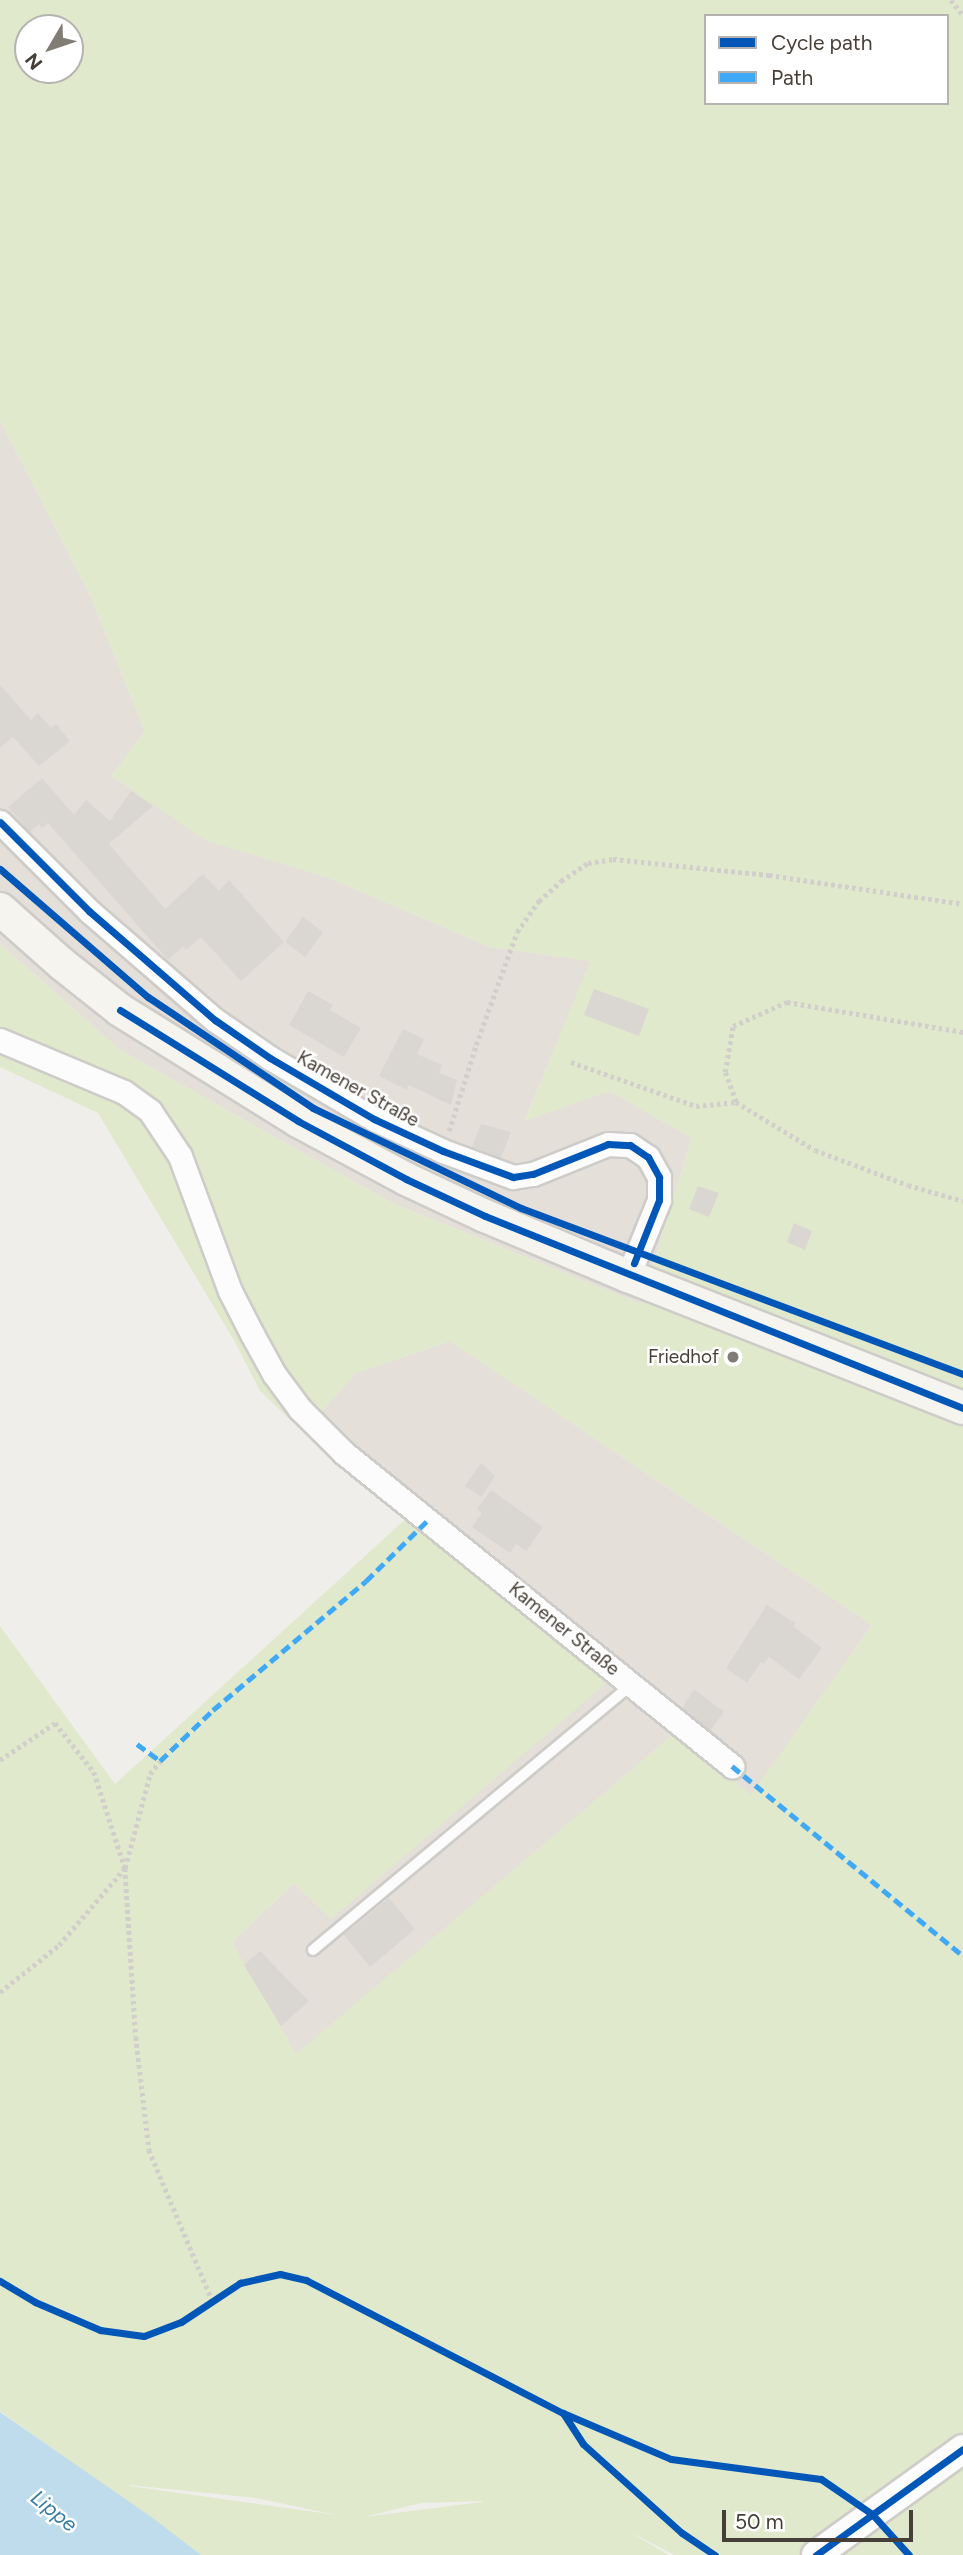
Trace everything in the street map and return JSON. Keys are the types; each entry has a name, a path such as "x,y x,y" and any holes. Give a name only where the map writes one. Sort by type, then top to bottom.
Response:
{"main road":[{"path":"0,909 120,1010 298,1121 406,1179 485,1216 628,1276 963,1408"}],"street":[{"name":"Kamener Straße","path":"0,822 89,911 215,1020 322,1090 443,1151 513,1177 533,1174 608,1144 630,1145 648,1157 659,1177 659,1200 628,1276"},
{"name":"Kamener Straße","path":"0,1040 124,1092 150,1111 180,1156 230,1291 274,1374 300,1409 344,1453 732,1766"},
{"path":"817,2555 963,2449"}],"lane":[{"path":"313,1950 632,1684"}],"path":[{"path":"951,0 963,15"},
{"path":"443,1151 476,1045 517,932 539,901 561,881 588,863 613,859 769,875 963,904"},
{"path":"736,1102 725,1072 733,1026 786,1002 963,1032"},
{"path":"571,1062 696,1106 736,1102 815,1150 908,1185 963,1201"},
{"path":"0,1760 55,1723 94,1772 125,1868 136,2037 149,2150 212,2300"},
{"path":"0,1993 59,1945 125,1868 150,1774 160,1761"}],"shaded area":[{"path":"0,420 90,595 145,731 112,776 206,840 332,879 490,947 591,961 525,1120 610,1091 692,1138 641,1304 392,1203 120,1050 0,944"},
{"path":"450,1341 872,1625 751,1796 675,1733 296,2055 231,1943 294,1883 331,1919 411,1515 303,1432 356,1373"}],"green space":[{"path":"0,0 963,0 963,2555 675,2555 628,2531 669,2555 201,2555 0,2411 0,1626 115,1784 411,1514 611,1679 331,1919 294,1883 232,1942 296,2054 675,1733 751,1795 872,1625 450,1341 356,1373 303,1432 260,1391 236,1344 98,1113 0,1067 0,944 120,1050 392,1203 641,1304 692,1138 610,1091 525,1121 590,961 490,947 332,879 205,840 112,776 145,731 90,595 0,420","holes":["129,2485 256,2498 337,2515","482,2502 364,2517 421,2503"]}],"water":[{"name":"Lippe","path":"0,2412 154,2519 201,2555 0,2555"}],"building":[{"path":"0,685 31,720 38,713 51,728 56,724 70,741 39,766 13,737 0,748"},
{"path":"42,778 74,815 86,800 110,821 131,791 153,806 109,844 165,909 203,874 219,891 229,880 284,942 241,981 201,937 186,950 183,946 168,960 48,823 42,828 39,824 30,832 8,807"},
{"path":"303,917 323,932 305,957 285,942"},
{"path":"594,989 649,1009 639,1036 584,1015"},
{"path":"308,991 333,1005 330,1010 361,1028 344,1057 289,1025"},
{"path":"403,1029 424,1039 417,1054 442,1065 439,1073 457,1080 451,1105 409,1085 407,1090 379,1076"},
{"path":"481,1124 511,1132 501,1158 472,1147"},
{"path":"698,1186 719,1193 709,1217 689,1209"},
{"path":"794,1223 812,1231 805,1250 787,1242"},
{"path":"481,1463 495,1476 481,1497 465,1486"},
{"path":"491,1490 543,1527 526,1551 516,1544 510,1553 472,1527 482,1513 477,1509"},
{"path":"767,1605 795,1623 793,1626 822,1648 799,1679 769,1657 764,1664 761,1662 747,1683 726,1668"},
{"path":"694,1689 724,1712 710,1731 682,1708"},
{"path":"389,1898 415,1929 370,1967 344,1935"},
{"path":"260,1951 309,2001 281,2026 244,1965"}],"marked path":[{"path":"137,1744 160,1761 213,1710 366,1581 429,1519"},
{"path":"732,1766 963,1956"}],"cycle path":[{"path":"0,822 89,911 215,1020 270,1058 374,1119 443,1151 513,1177 533,1174 608,1144 630,1145 648,1157 659,1177 659,1200 634,1263"},
{"path":"0,869 148,997 313,1108 521,1208 963,1374"},
{"path":"120,1010 298,1121 406,1179 485,1216 963,1408"},
{"path":"0,2281 35,2302 100,2330 144,2336 181,2322 240,2283 280,2274 306,2280 563,2413 671,2459 821,2479 872,2514 909,2555"},
{"path":"563,2413 583,2444 682,2533 715,2555"},
{"path":"816,2555 963,2449"}],"place":[{"name":"Friedhof","path":"733,1357"}]}
